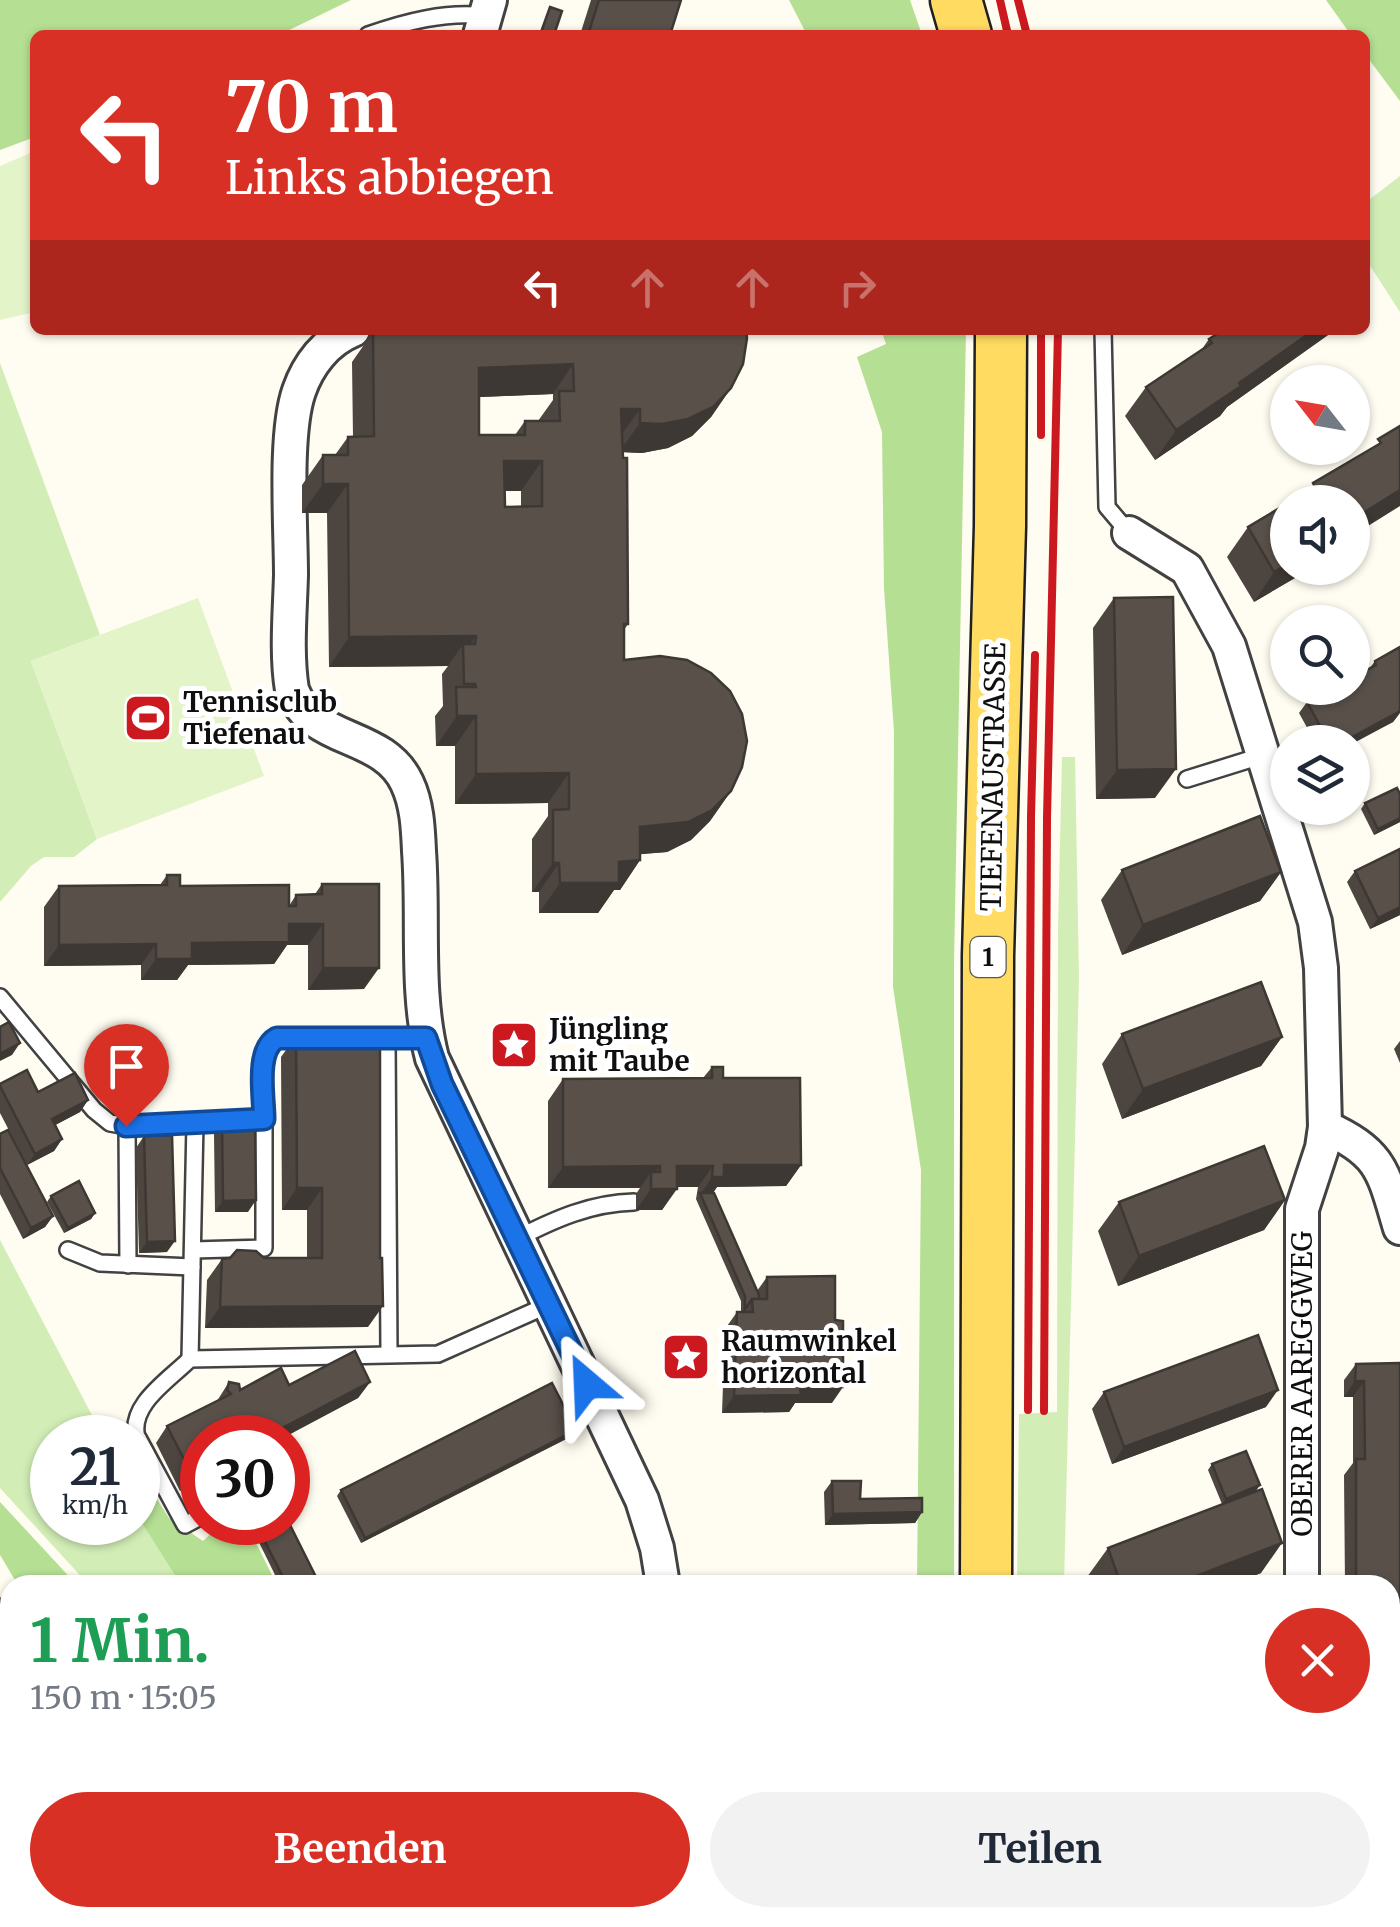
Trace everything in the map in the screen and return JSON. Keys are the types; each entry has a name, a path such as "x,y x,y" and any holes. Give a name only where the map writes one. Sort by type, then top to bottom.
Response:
{"main road":[{"path":"956,0 965,30"},
{"name":"TIEFENAUSTRASSE","path":"986,1575 988,956 1001,335"}],"street":[{"path":"343,335 318,356 299,391 295,408 290,679 296,700 307,716 383,756 402,772 410,789 422,885 426,1038 442,1084 642,1500 661,1575"},
{"name":"OBERER AAREGGWEG","path":"1129,533 1186,569 1229,646 1315,922 1321,968 1326,1128 1302,1209 1302,1575"},
{"path":"1326,1128 1352,1139 1374,1155 1400,1228"}],"lane":[{"path":"386,30 465,13 485,17"},
{"path":"1103,335 1107,507 1129,533"},
{"path":"1187,780 1264,755"},
{"path":"0,997 94,1110 110,1123 126,1126 264,1119"},
{"path":"68,1250 100,1263 128,1264 264,1248 264,1053 268,1043 277,1038 331,1038"},
{"path":"350,1038 426,1038"},
{"path":"387,1038 389,1354"},
{"path":"190,1359 195,1122"},
{"path":"126,1126 128,1264"},
{"path":"516,1239 593,1206 634,1202"},
{"path":"137,1415 190,1359 438,1354 548,1305"},
{"path":"160,1480 180,1516"}],"green space":[{"path":"0,0 351,0 289,30 30,30 30,139 0,150"},
{"path":"789,0 910,0 920,30 804,30"},
{"path":"1326,0 1400,0 1400,101 1370,61 1370,30 1347,30"},
{"path":"30,153 30,313 0,320 0,166"},
{"path":"1400,176 1400,312 1370,266 1370,199"},
{"path":"883,335 966,335 954,964 954,1575 917,1575 921,1170 893,987 894,732 884,588 882,432 857,357 886,344"},
{"path":"0,363 100,635 31,661 97,839 74,857 44,857 31,866 0,902"},
{"name":"Tennisclub Tiefenau","path":"198,598 264,776 97,839 31,661"},
{"path":"1062,757 1075,757 1079,977 1064,1575 1017,1575 1019,1414 1057,1412"},
{"path":"0,1240 92,1415 30,1415 30,1521 0,1488"},
{"path":"0,1502 30,1534 30,1545 40,1545 68,1575 12,1575 0,1555"},
{"path":"160,1504 169,1518 180,1525 180,1545 257,1545 272,1575 175,1575 156,1545 160,1545"},
{"path":"52,1545 156,1545 175,1575 80,1575"}],"building":[{"path":"599,0 681,0 672,30 590,30"},
{"path":"550,7 562,11 556,30 542,30"},
{"path":"373,335 747,335 743,364 731,388 713,407 688,419 662,424 640,423 640,409 621,409 623,458 627,458 628,624 624,624 624,660 660,656 687,660 711,673 730,691 742,714 747,741 742,767 731,791 712,810 688,822 640,827 640,860 619,862 619,883 560,883 559,863 553,863 553,810 569,809 569,773 476,774 476,716 457,716 456,687 476,687 464,684 463,644 475,644 476,636 349,637 348,484 323,484 323,455 348,455 348,437 374,436","holes":["573,364 574,391 559,391 560,421 525,421 525,435 479,435 479,368","504,461 542,461 542,506 505,507"]},
{"path":"1215,335 1307,335 1176,430 1146,387 1212,343 1209,339"},
{"path":"1400,426 1400,490 1370,509 1370,485 1314,485 1344,465 1370,465 1370,449 1381,443 1378,439"},
{"path":"1270,514 1270,565 1248,527"},
{"path":"1173,597 1176,769 1117,770 1114,598"},
{"path":"1400,647 1400,711 1370,727 1320,725 1309,705 1370,705 1370,668 1376,665 1375,661"},
{"path":"1397,788 1400,818 1378,829 1370,813 1370,801"},
{"path":"1260,816 1281,872 1143,925 1122,870"},
{"path":"1400,849 1400,907 1378,918 1355,871"},
{"path":"167,875 180,875 180,886 289,885 289,906 296,906 296,895 322,894 322,884 379,884 379,968 323,968 323,924 289,924 289,942 192,943 192,959 156,959 156,944 59,945 59,886 167,885"},
{"path":"1261,982 1282,1037 1143,1089 1122,1034"},
{"path":"9,1022 20,1043 0,1054 0,1027"},
{"path":"380,1033 383,1306 220,1307 222,1259 230,1258 237,1250 256,1251 264,1258 322,1258 322,1188 297,1188 296,1036"},
{"path":"712,1067 723,1067 723,1078 800,1078 801,1165 724,1165 724,1177 712,1177 713,1166 677,1166 677,1189 651,1189 651,1172 660,1172 660,1166 563,1167 563,1079 712,1078"},
{"path":"27,1070 38,1092 75,1073 88,1100 52,1119 62,1139 35,1154 0,1086"},
{"path":"222,1122 255,1122 256,1200 223,1201"},
{"path":"8,1130 53,1216 31,1228 0,1168 0,1134"},
{"path":"172,1135 175,1241 147,1242 144,1136"},
{"path":"1264,1146 1285,1200 1139,1256 1119,1202"},
{"path":"79,1181 95,1213 68,1228 51,1196"},
{"path":"700,1193 714,1193 759,1295 745,1309 745,1296"},
{"path":"835,1276 835,1320 843,1321 843,1387 800,1387 801,1395 734,1396 737,1312 753,1312 752,1299 767,1299 767,1277"},
{"path":"1258,1335 1278,1390 1124,1447 1104,1392"},
{"path":"355,1351 370,1382 307,1415 189,1415 231,1394 227,1390 229,1382 239,1384 240,1390 281,1368 289,1385"},
{"path":"1400,1363 1400,1575 1356,1575 1356,1459 1365,1459 1364,1381 1355,1381 1356,1364"},
{"path":"552,1383 576,1430 365,1538 341,1490"},
{"path":"180,1420 180,1451 167,1426"},
{"path":"1246,1451 1260,1485 1226,1499 1212,1464"},
{"path":"832,1481 861,1481 860,1499 922,1498 922,1512 833,1514"},
{"path":"1262,1489 1282,1543 1199,1575 1117,1575 1108,1548"},
{"path":"267,1545 300,1545 315,1575 282,1575"}],"railway":[{"path":"1000,0 1007,30"},
{"path":"1018,0 1026,30"},
{"path":"1041,335 1041,435"},
{"path":"1044,1411 1047,818 1058,335"},
{"path":"1028,1410 1035,655"}],"place":[{"name":"Tennisclub Tiefenau","path":"148,718"},
{"name":"Jüngling mit Taube","path":"514,1045"},
{"name":"Raumwinkel horizontal","path":"686,1357"}],"route":[{"path":"126,1126 264,1119 264,1053 268,1043 277,1038 426,1038 442,1084 587,1384"}]}
